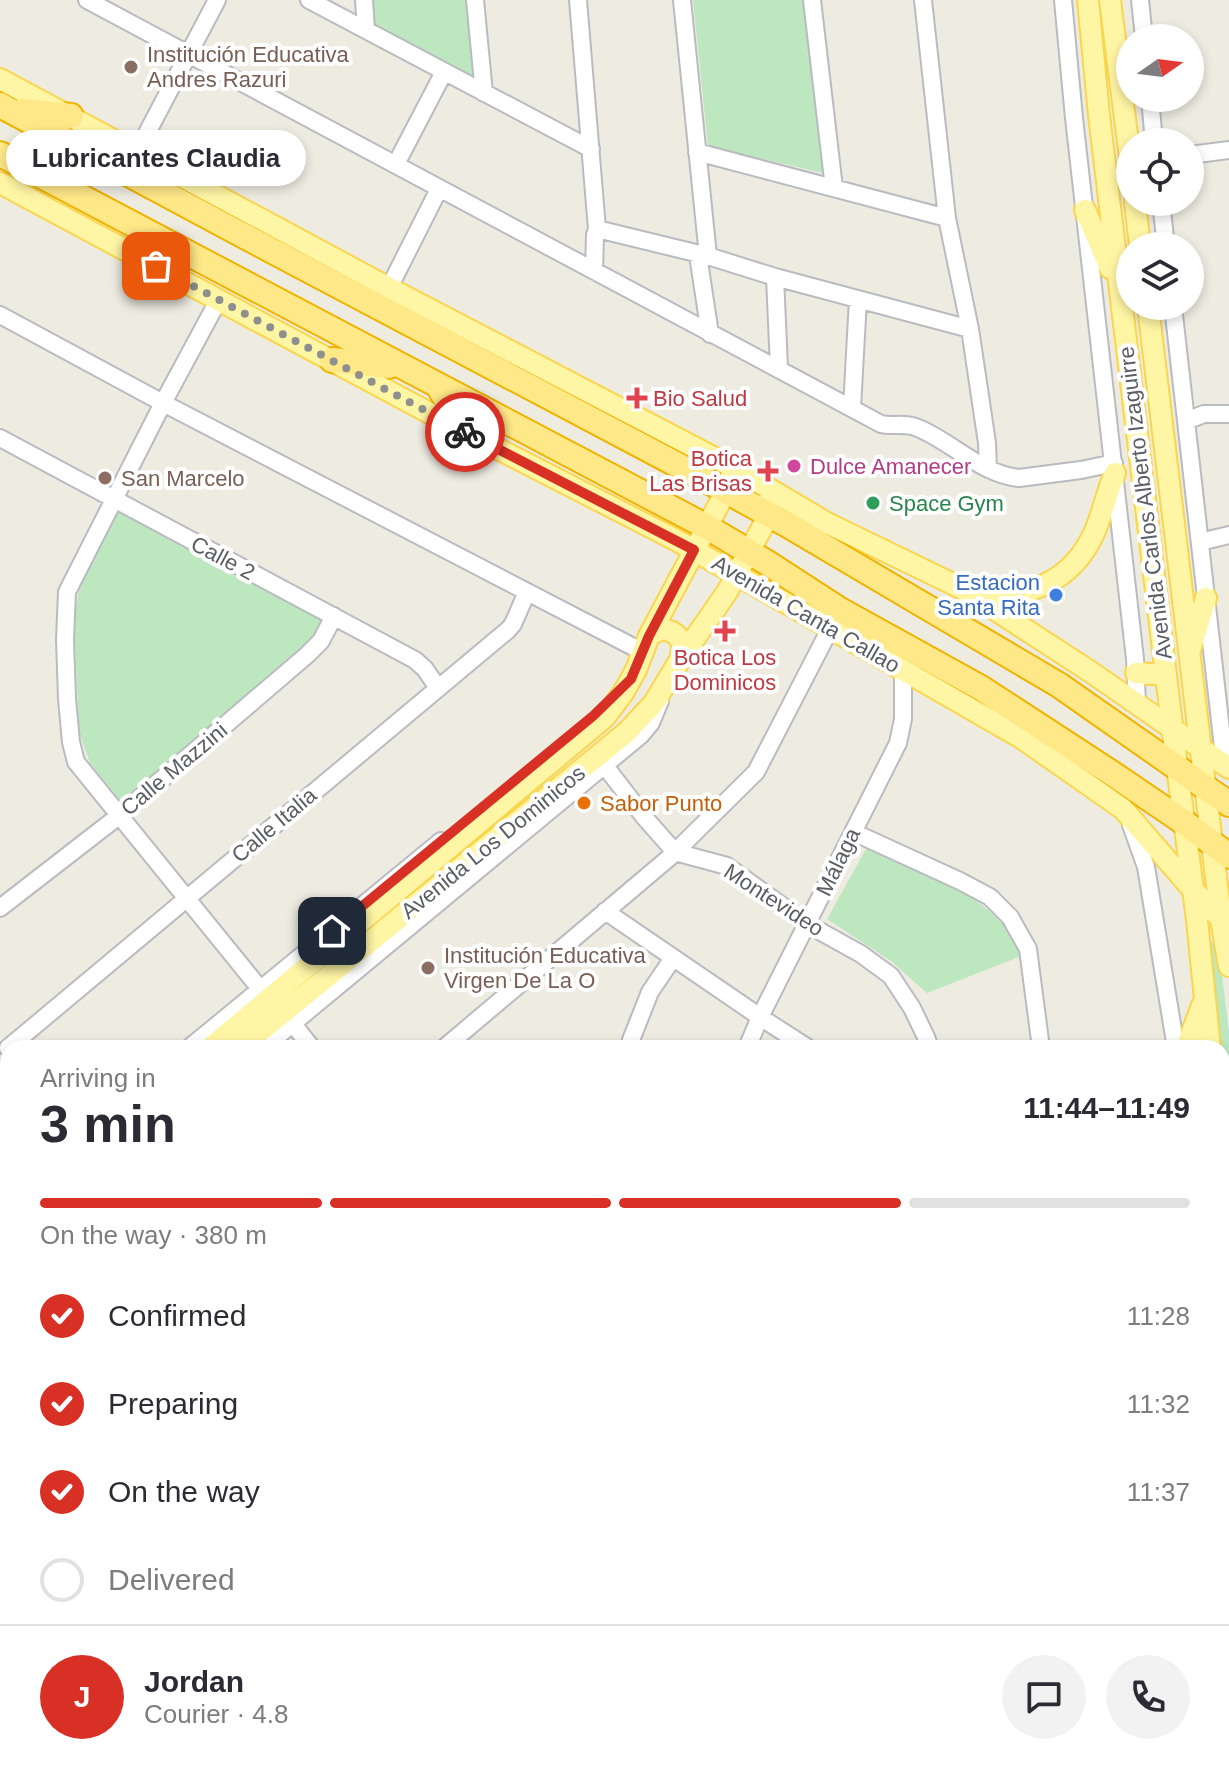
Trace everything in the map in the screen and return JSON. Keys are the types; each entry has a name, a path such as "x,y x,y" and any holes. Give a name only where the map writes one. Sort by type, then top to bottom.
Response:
{"highway":[{"path":"4,108 71,116"},
{"path":"4,108 730,479 769,515 1059,685 1229,804"},
{"name":"Avenida Canta Callao","path":"0,154 707,527 840,610 981,688 1221,850"},
{"path":"332,360 403,367"},
{"path":"439,387 465,432"}],"main road":[{"name":"Avenida Carlos Alberto Izaguirre","path":"1088,0 1116,257"},
{"path":"1110,0 1126,128"},
{"path":"0,79 389,288 730,479 770,489 827,523 963,589 1227,766"},
{"name":"Avenida Canta Callao","path":"0,183 465,432 694,550 1020,737 1123,809 1225,922"},
{"path":"1085,210 1116,281"},
{"name":"Avenida Carlos Alberto Izaguirre","path":"1124,320 1209,1040"},
{"name":"Avenida Carlos Alberto Izaguirre","path":"1150,320 1205,787 1221,850 1229,966"},
{"path":"963,589 992,595 1019,592 1042,587 1064,575 1078,561 1093,535 1114,468"},
{"name":"Avenida Los Dominicos","path":"220,1040 599,723 631,679 730,479"},
{"name":"Avenida Los Dominicos","path":"250,1040 627,732 648,711 750,552 769,515 770,489"},
{"path":"1189,655 1206,598"},
{"path":"646,644 663,629 677,634 682,643 681,658"},
{"path":"1136,673 1166,675"},
{"path":"1189,1040 1205,999"}],"street":[{"path":"87,0 881,424 915,426 988,469 1009,477 1114,468"},
{"path":"137,152 217,0"},
{"path":"309,0 591,149"},
{"path":"364,0 366,30"},
{"path":"475,0 484,93"},
{"path":"578,0 597,229 594,271"},
{"path":"682,0 710,334"},
{"path":"812,0 834,188"},
{"path":"923,0 947,218 970,329 988,469"},
{"path":"1063,0 1137,704"},
{"path":"1140,0 1143,24"},
{"path":"396,164 444,72"},
{"path":"1204,153 1229,150"},
{"path":"697,152 947,218"},
{"path":"389,288 439,189"},
{"path":"597,229 970,329"},
{"path":"775,277 779,368"},
{"path":"219,299 67,592 65,640 71,742 76,762 261,990"},
{"path":"852,408 858,299"},
{"path":"0,315 527,592 646,644"},
{"path":"1175,320 1227,766"},
{"path":"1186,421 1204,414 1229,414"},
{"name":"Calle 2","path":"0,438 415,660 438,688"},
{"path":"1200,542 1229,535"},
{"name":"Calle Italia","path":"18,1040 508,630 527,592"},
{"name":"Calle Mazzini","path":"0,908 120,815 307,655 321,641 334,616"},
{"path":"465,1040 605,911 675,852 756,772 831,627"},
{"name":"Málaga","path":"750,1040 898,743 903,719 903,668"},
{"name":"Avenida Los Dominicos","path":"199,1040 593,716 631,679"},
{"name":"Avenida Los Dominicos","path":"273,1040 641,735 651,723 664,689"},
{"path":"605,766 675,852"},
{"path":"1123,809 1138,840 1146,867 1175,1040"},
{"path":"853,832 970,886 990,897 1010,917 1028,949 1040,1040"},
{"name":"Montevideo","path":"675,852 727,866 807,924 861,954 891,976 912,1008 927,1040"},
{"path":"605,911 796,1040"},
{"path":"631,1040 650,992 673,958"},
{"path":"293,1024 306,1040"}],"green space":[{"path":"371,0 469,0 477,82 372,25"},
{"path":"693,0 806,0 827,174 708,146"},
{"path":"118,512 326,619 313,641 122,803 90,763 79,732 74,618 81,579"},
{"path":"866,849 933,877 978,902 1012,936 1021,956 927,993 891,961 827,919"},
{"path":"1206,940 1218,944 1229,1032 1229,1040 1218,1040"}],"way so far":[{"path":"156,266 465,432"}],"place":[{"name":"Institución Educativa Andres Razuri","path":"131,67"},
{"name":"Lubricantes Claudia","path":"156,266"},
{"name":"Bio Salud","path":"637,398"},
{"name":"Dulce Amanecer","path":"794,466"},
{"name":"Botica Las Brisas","path":"768,471"},
{"name":"San Marcelo","path":"105,478"},
{"name":"Space Gym","path":"873,503"},
{"name":"Estacion Santa Rita","path":"1056,595"},
{"name":"Botica Los Dominicos","path":"725,631"},
{"name":"Sabor Punto","path":"584,803"},
{"name":"Institución Educativa Virgen De La O","path":"428,968"}],"route":[{"path":"332,931 593,716 631,679 649,636 694,550 465,432"}]}
